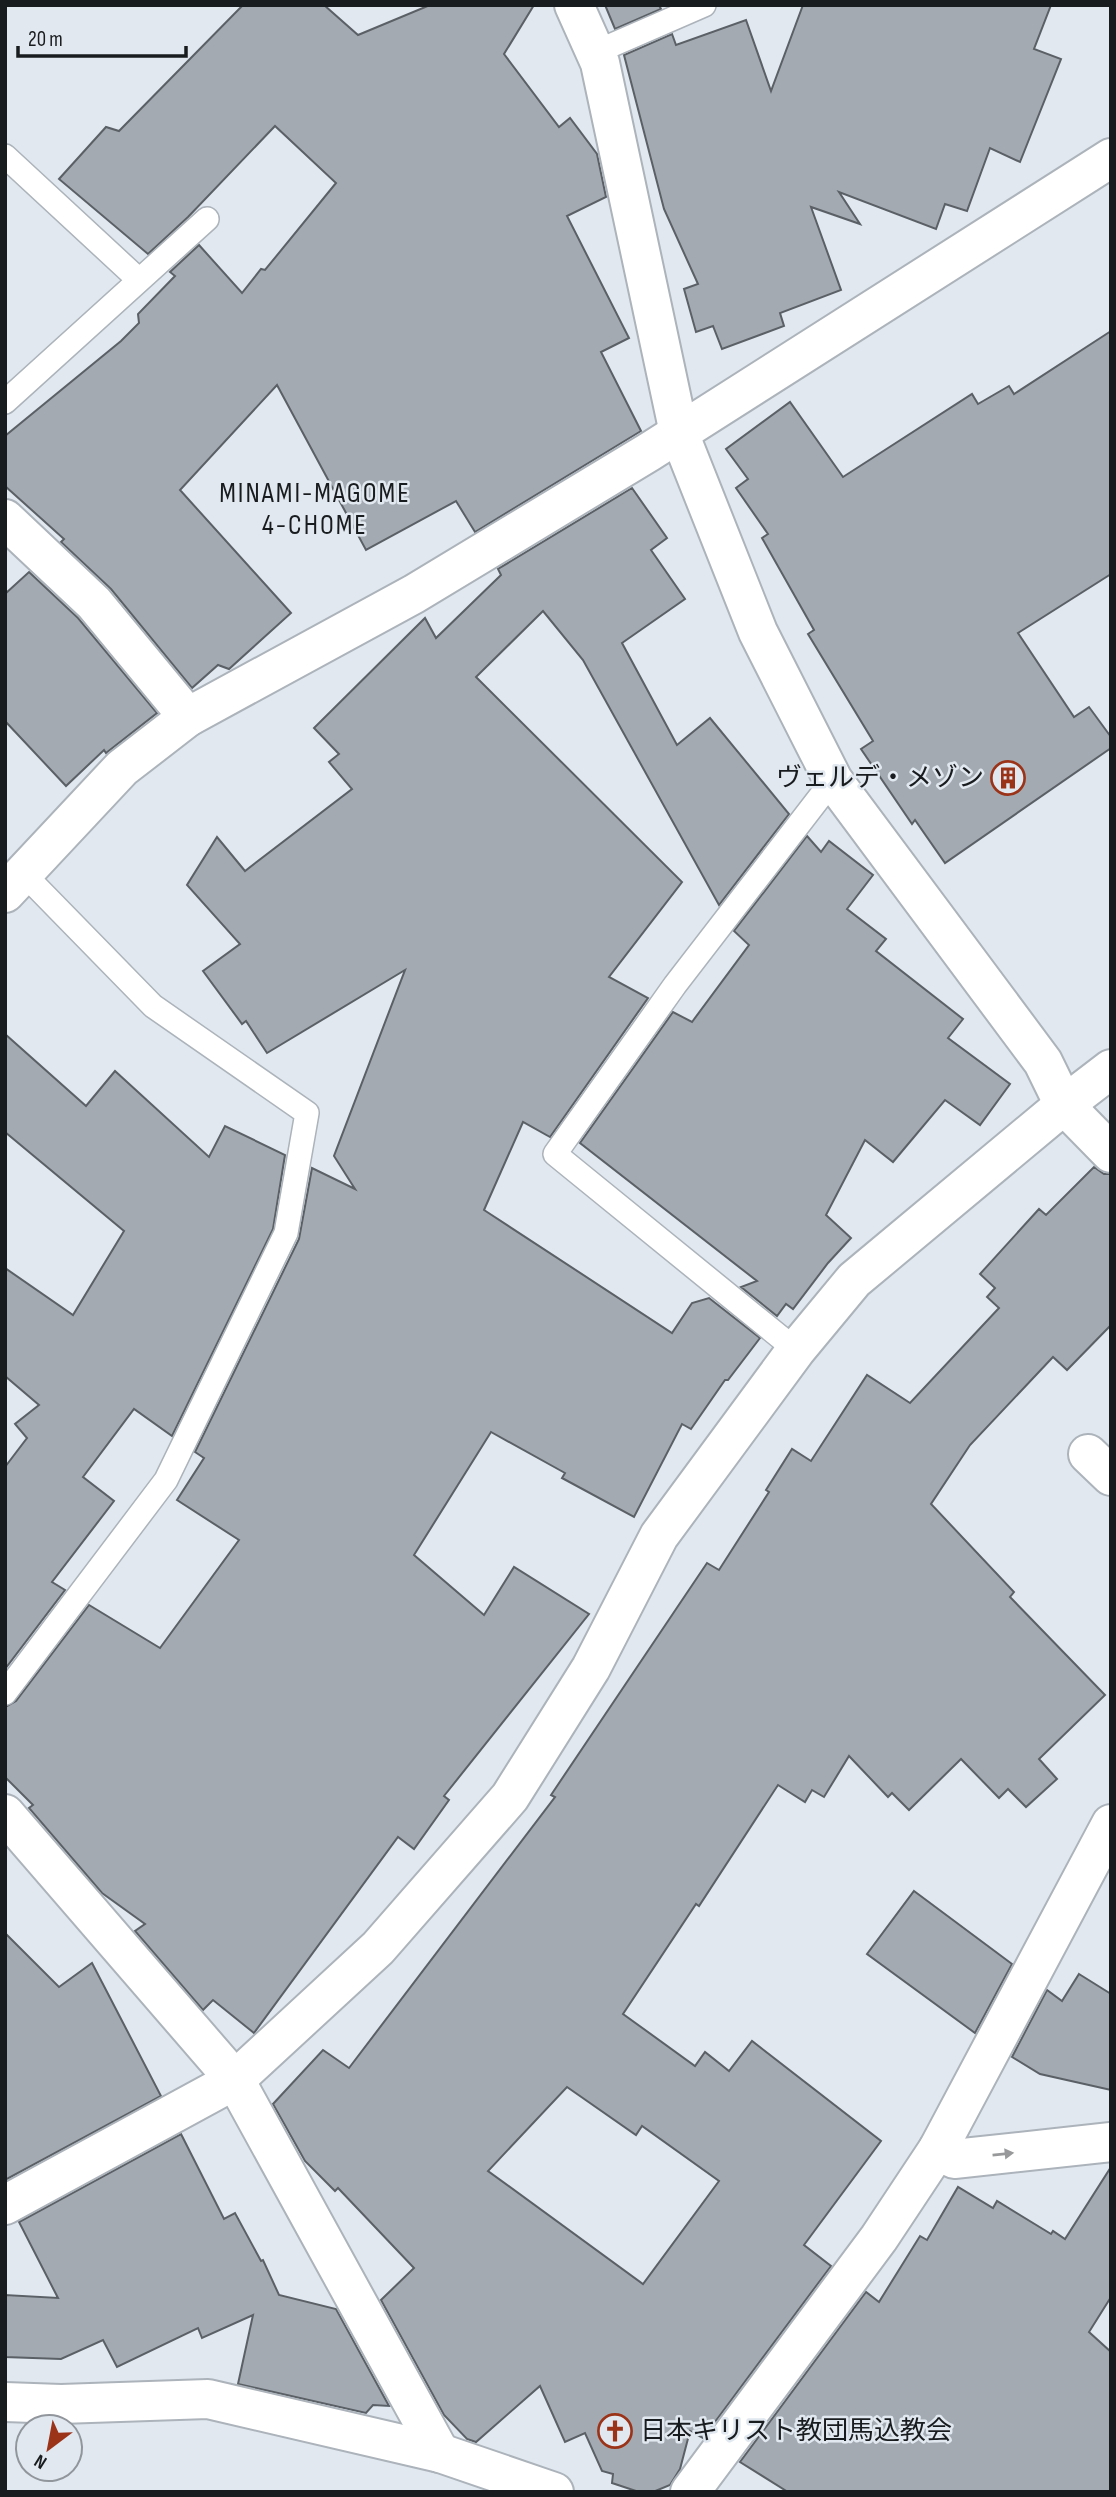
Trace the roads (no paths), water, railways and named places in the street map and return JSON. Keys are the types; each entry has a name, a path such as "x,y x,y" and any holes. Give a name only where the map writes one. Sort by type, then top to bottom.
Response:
{"street":[{"path":"574,5 600,63 679,433 758,632 833,780 1043,1062 1064,1105 1111,1153"},
{"path":"14,883 122,768 188,718 414,594 679,433 1111,158"},
{"path":"5,519 94,603 188,718"},
{"path":"5,2205 235,2080 379,1948 510,1797 591,1668 659,1536 796,1350 854,1280 1111,1069"},
{"path":"5,1814 235,2080 440,2453"},
{"path":"690,2492 879,2238 938,2150 1111,1824"},
{"path":"938,2150 954,2160 1111,2142"},
{"path":"5,2402 61,2404 208,2399 440,2453 554,2492"}],"lane":[{"path":"596,52 704,5"},
{"path":"5,156 139,280"},
{"path":"5,402 207,219"},
{"path":"796,1350 555,1154 674,985 833,780"},
{"path":"5,1693 166,1480 286,1233 307,1113 153,1006 14,883"}],"place":[{"name":"ヴェルデ・メゾン","path":"1008,778"},
{"name":"日本キリスト教団馬込教会","path":"615,2431"}],"district":[{"name":"MINAMI-MAGOME 4-CHOME","path":"315,509"}]}
